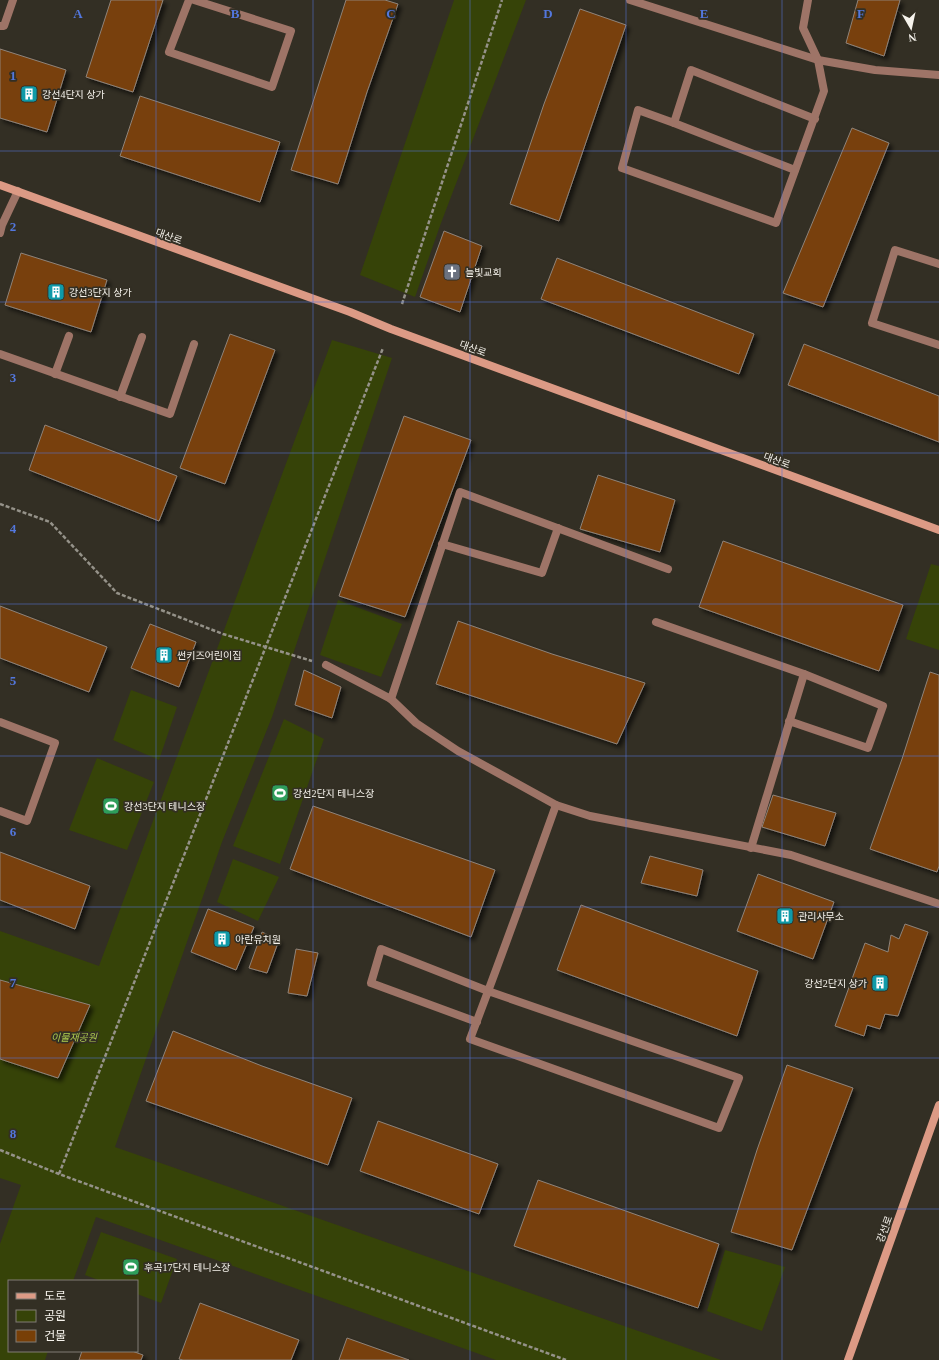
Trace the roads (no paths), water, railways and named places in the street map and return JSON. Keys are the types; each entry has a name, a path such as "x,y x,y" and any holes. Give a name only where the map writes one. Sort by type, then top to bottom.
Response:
{"main road":[{"name":"대산로","path":"0,185 350,312 391,329 939,530"},
{"name":"강선로","path":"848,1360 939,1105"}],"lane":[{"path":"0,26 4,26 13,0"},
{"path":"188,0 169,52 272,87 291,31 194,0"},
{"path":"630,0 818,60 875,70 939,75"},
{"path":"795,170 638,110 622,168 776,223 824,92 818,60 803,28 807,0"},
{"path":"674,123 691,70 815,119"},
{"path":"0,233 2,225 18,191"},
{"path":"939,264 894,250 872,323 939,345"},
{"path":"55,374 69,336"},
{"path":"120,397 142,337"},
{"path":"0,354 170,414 194,344"},
{"path":"391,699 460,492 668,569"},
{"path":"442,544 542,573 558,528"},
{"path":"656,622 804,674 883,706 868,748 789,721"},
{"path":"326,665 391,699 416,723 458,751 556,805 590,816 791,855 939,904"},
{"path":"751,848 804,674"},
{"path":"0,722 55,743 27,820 0,812"},
{"path":"477,1022 371,983 381,949 488,991 739,1078 719,1128 470,1039 477,1022 488,991 556,805"}],"place":[{"name":"강선4단지 상가","path":"29,94"},
{"name":"늘빛교회","path":"452,272"},
{"name":"강선3단지 상가","path":"56,292"},
{"name":"썬키즈어린이집","path":"164,655"},
{"name":"강선2단지 테니스장","path":"280,793"},
{"name":"강선3단지 테니스장","path":"111,806"},
{"name":"관리사무소","path":"785,916"},
{"name":"아란유치원","path":"222,939"},
{"name":"강선2단지 상가","path":"880,983"},
{"name":"후곡17단지 테니스장","path":"131,1267"}],"park label":[{"name":"이물재공원","path":"74,1037"}]}
